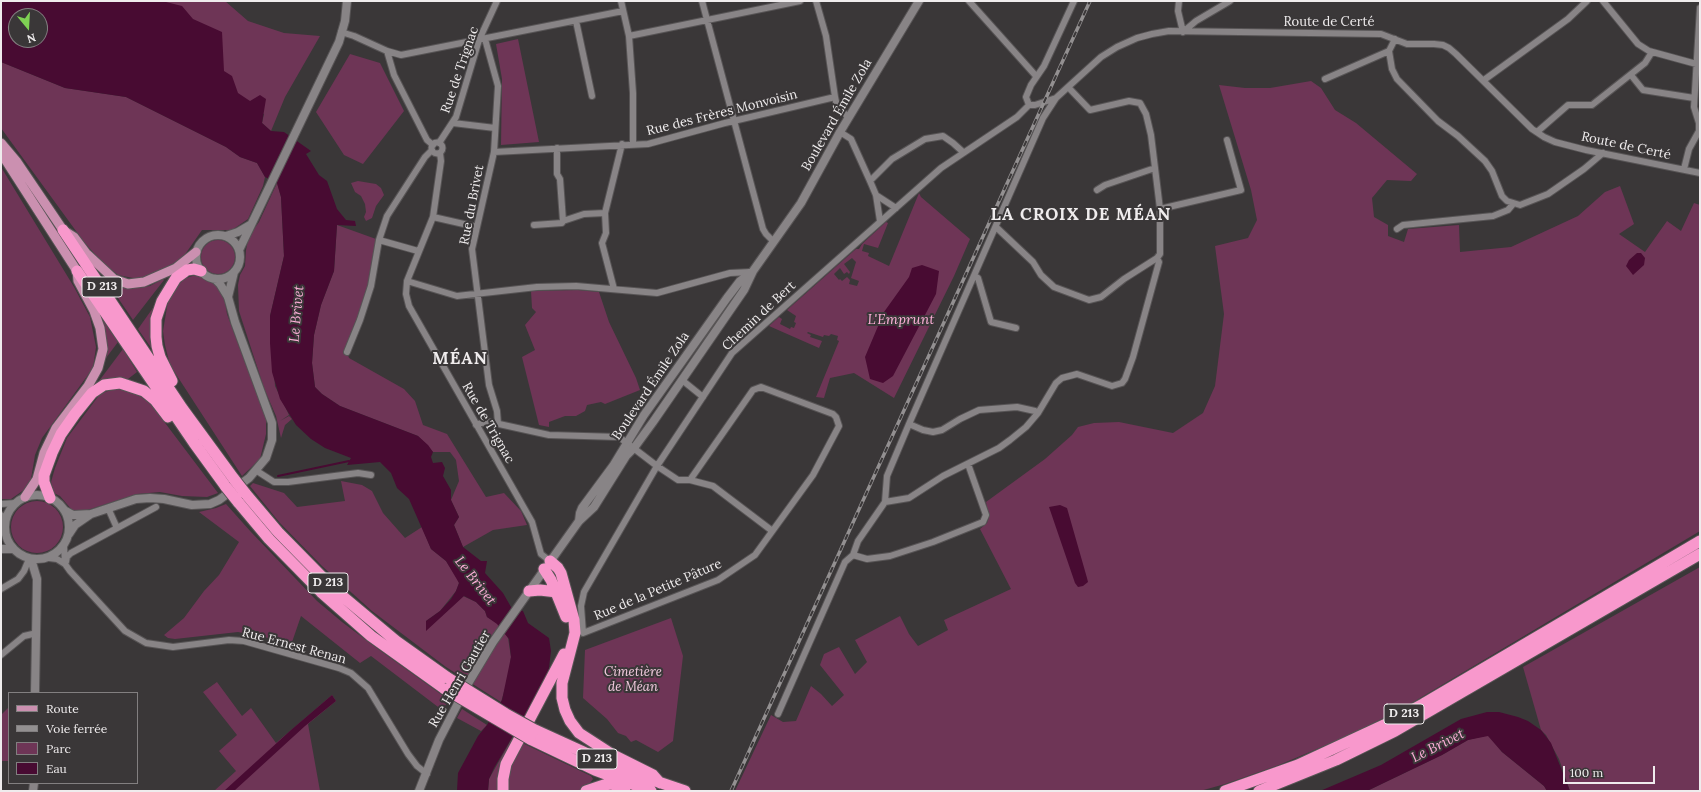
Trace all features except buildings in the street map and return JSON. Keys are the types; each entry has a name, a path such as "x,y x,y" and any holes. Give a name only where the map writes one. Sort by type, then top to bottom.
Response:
{"highway":[{"name":"D 213","path":"64,230 198,440"},
{"path":"50,498 44,482 44,475 52,453 75,414 92,393 104,385 120,383 144,391 154,400 184,438 198,440 200,426 178,391 163,362 158,346 156,327 162,300 176,278 187,270 194,269 200,271"},
{"name":"D 213","path":"77,270 230,483 238,502 269,539 326,596 371,636 445,690 532,735 594,770 651,791"},
{"name":"D 213","path":"230,483 245,493 278,532 335,590 396,641 448,678 506,714 532,735 685,791"},
{"name":"D 213","path":"1225,791 1298,765 1384,725 1423,704 1700,541"},
{"name":"D 213","path":"1259,791 1330,763 1395,731 1700,554"},
{"path":"1651,583 1662,582 1700,562"},
{"path":"504,791 502,779 506,764 523,729 559,664 567,645 567,621 565,610 551,580 547,565"},
{"path":"547,565 558,568 574,620 575,633 562,683 564,710 579,733 613,755 653,775 660,783"},
{"path":"529,591 540,590 557,592"},
{"path":"586,791 594,787 611,784 636,791"}],"main road":[{"path":"239,250 339,42 345,21 347,1"},
{"name":"Boulevard Émile Zola","path":"547,565 579,521 594,507 626,456 634,448 744,290 753,272 773,241 801,203 840,132 919,1"},
{"name":"D 213","path":"1,143 17,162 64,230"},
{"name":"D 213","path":"1,153 77,270"},
{"path":"226,236 238,232 250,225"},
{"path":"64,230 74,237 86,253 103,270 114,279 128,284 144,282 166,273 176,268 196,252"},
{"path":"228,296 230,282 240,261 239,250 232,239 219,234 211,235 200,242 195,259 200,271 209,278 222,279 234,271"},
{"path":"47,558 30,559 22,556 12,549 3,531 3,517 16,503 25,497 37,479 44,453 56,428 88,386 98,368 102,349 100,328 94,311 78,281 77,270"},
{"name":"Boulevard Émile Zola","path":"579,521 582,508 613,466 644,415 727,298 740,281 753,272"},
{"path":"36,692 37,579 40,567 47,558 60,551 75,525 91,514 136,499 164,499 192,505 210,504 219,500 257,471 270,450 273,433 272,423 235,322 228,296 215,279"},
{"path":"25,497 42,495 58,503 64,510 69,522 69,535"},
{"path":"64,510 73,515 91,514"},
{"path":"1,549 12,549"},
{"path":"30,559 37,579"},
{"name":"Rue Henri Gautier","path":"419,791 427,774 439,740 453,710 493,642 547,565"}],"street":[{"name":"Rue de Trignac","path":"347,352 360,320 371,286 379,240 387,216 425,157 453,123 478,40 497,1"},
{"path":"621,1 629,36 633,92 633,144"},
{"path":"702,1 763,229 773,241"},
{"path":"629,36 800,1"},
{"path":"816,1 826,36 837,106 849,118"},
{"path":"969,1 1036,76"},
{"path":"1056,98 1034,105 1029,105 1026,99 1026,94 1036,76 1044,66 1074,1"},
{"path":"1179,1 1178,10 1183,32 1196,21 1230,1"},
{"path":"1484,80 1568,19 1587,1"},
{"path":"1603,1 1638,44 1652,52 1698,65"},
{"path":"1684,169 1690,149 1698,131 1699,123 1694,109 1694,98 1698,65 1700,8"},
{"path":"341,32 363,39 387,51 402,55 623,11"},
{"path":"576,21 592,96"},
{"name":"Route de Certé","path":"1056,98 1101,57 1117,47 1137,38 1152,34 1183,32 1382,34 1407,44 1434,44 1449,48 1537,132 1555,142 1700,173"},
{"name":"Rue du Brivet","path":"485,39 498,86 494,152 472,249 489,384 497,411 498,424"},
{"path":"1395,39 1389,52 1392,69 1397,79 1438,121 1458,136 1486,161 1502,196 1507,201 1520,205 1548,194 1584,169 1603,153"},
{"path":"387,51 394,75 427,140 435,146 435,153 440,153"},
{"path":"1325,79 1389,52"},
{"path":"1537,132 1568,105 1592,105 1645,63 1652,52"},
{"path":"1631,75 1643,90 1694,98"},
{"path":"997,228 1033,262 1041,275 1054,287 1089,300 1095,300 1101,297 1149,262 1157,258 1160,254 1160,209 1151,135 1146,114 1140,103 1129,101 1090,110 1068,87"},
{"name":"Rue des Frères Monvoisin","path":"494,152 622,144 648,144 734,121 835,97"},
{"path":"778,714 845,562 853,555 858,541 885,502 887,476 909,424 997,228 1043,118 1056,98"},
{"name":"Chemin de Bert","path":"583,633 581,606 584,592 657,466 732,353 925,182 963,152 1017,117 1029,105"},
{"path":"453,123 495,128"},
{"path":"840,132 851,139 870,181 876,195 880,221"},
{"path":"870,181 892,159 925,139 943,136 963,152"},
{"path":"1160,209 1241,190 1227,140"},
{"path":"614,289 602,243 606,233 606,213 622,144"},
{"name":"Rue de Trignac","path":"435,146 442,146 443,149 440,153 441,161 433,217 407,281 406,294 409,306 532,522 541,554 547,565"},
{"path":"557,148 557,174 560,179 564,220"},
{"path":"1097,190 1105,185 1155,168"},
{"path":"876,195 896,208"},
{"path":"1397,229 1403,225 1493,216 1508,210 1514,204"},
{"path":"534,225 562,223 564,220 584,214 606,213"},
{"path":"433,217 477,227"},
{"path":"379,240 418,251"},
{"path":"885,502 909,498 943,476 968,464 1010,440 1026,427 1038,413 1056,383 1069,376 1077,374 1112,386 1122,383 1133,357 1159,262 1157,258"},
{"path":"407,281 457,296 537,287 576,286 657,293 730,273 753,272"},
{"path":"975,276 978,278 991,322 1016,328"},
{"path":"682,380 703,397"},
{"name":"Rue de la Petite Pâture","path":"583,633 718,580 755,555 771,530 817,468 839,426 836,417 833,414 761,386 753,390 690,480"},
{"path":"909,424 923,430 933,432 942,430 960,419 980,410 1017,407 1038,413"},
{"path":"476,425 490,422 549,435 619,437 678,480 690,480 713,486 771,530"},
{"path":"853,555 867,560 890,556 933,542 983,522 986,515 968,464"},
{"path":"257,471 274,482 288,482 358,473 371,475"},
{"path":"1,504 16,503"},
{"path":"65,564 67,557 71,553 156,507"},
{"path":"108,508 118,528"},
{"path":"64,546 65,564"},
{"name":"Rue Ernest Renan","path":"47,558 56,559 65,564 125,630 146,643 173,647 230,640 244,641 339,668 350,673 368,688 408,754 417,766 427,774"},
{"path":"1,589 18,579 30,559"},
{"path":"1,655 24,636 37,633"}],"green space":[{"path":"1,1 225,1 248,21 284,33 320,36 285,97 271,131 262,123 264,114 48,20 48,8 8,8"},
{"path":"518,39 539,142 501,145 502,79 496,44"},
{"path":"350,54 380,63 404,111 363,164 344,155 316,112"},
{"path":"1,62 65,88 126,97 226,147 240,157 257,163 265,177 263,186 248,219 232,230 202,230 179,263 159,272 138,279 118,275 102,262 84,242 1,128"},
{"path":"1311,81 1321,88 1335,110 1356,123 1417,174 1411,181 1387,180 1372,198 1374,217 1388,225 1388,236 1404,242 1408,229 1459,225 1460,252 1511,247 1578,216 1605,192 1620,186 1634,224 1619,234 1645,252 1667,221 1681,231 1694,203 1700,205 1700,531 1405,707 1350,735 1279,765 1200,791 735,791 771,715 783,722 796,721 811,686 832,706 844,695 820,665 824,654 839,647 855,674 867,662 855,640 900,616 909,634 918,646 948,630 944,620 1011,589 980,529 987,523 989,517 986,502 1045,459 1072,435 1078,427 1094,423 1119,422 1173,433 1203,413 1215,386 1224,314 1215,246 1248,238 1257,220 1251,190 1219,85 1245,88 1270,88"},
{"path":"1,167 74,287 90,317 96,347 93,368 42,438 35,455 31,479 28,487 11,499 1,499"},
{"path":"358,181 376,184 381,188 384,195 376,206 372,218 366,221 364,217 366,212 365,204 361,196 355,192 351,183"},
{"path":"277,183 281,197 284,256 270,316 275,386 289,415 280,421 289,416 292,419 285,425 281,438 276,416 264,388 239,311 238,285 240,275 245,266 249,236 259,222"},
{"path":"919,193 921,197 970,239 954,276 894,398 854,373 830,378 824,398 816,397 839,341 837,340 838,336 831,334 829,336 824,335 823,337 808,332 807,333 811,335 810,337 822,341 819,348 769,326 779,317 782,319 780,324 790,329 791,327 794,328 796,316 787,310 856,249 859,249 862,244 886,222 888,223 878,248 864,244 862,251 869,253 868,256 889,266","holes":["852,258 856,262 851,278 859,281 857,286 849,284 850,280 847,277 842,281 840,279 839,280 834,274 840,268 844,274 847,272 849,274 850,272 844,264"]},
{"path":"337,225 376,239 370,286 366,300 354,325 347,352 349,358 404,389 415,401 423,425 447,434 486,497 504,493 521,511 527,525 493,530 463,547 454,525 459,517 451,500 459,481 456,460 450,452 433,452 418,436 340,406 322,394 315,387 312,363 314,335 321,305 334,271"},
{"path":"218,240 230,245 235,257 230,269 218,274 206,269 201,257 206,245"},
{"path":"101,273 120,286 135,288 150,286 163,279 164,280 133,320"},
{"path":"196,275 201,275 215,283 220,288 227,314 266,419 266,434 260,459 242,476 170,365 165,345 163,331 168,301 174,290 182,281"},
{"path":"578,290 599,292 609,322 636,378 640,390 605,404 601,402 587,405 585,411 576,416 565,416 549,422 549,427 539,425 522,357 535,350 525,325 536,312 532,308 531,291"},
{"path":"155,305 154,352 138,329"},
{"path":"98,313 118,342 103,362"},
{"path":"123,349 137,372 128,379 118,378 96,385"},
{"path":"116,388 131,390 150,403 218,493 207,497 182,496 160,492 137,494 78,513 72,510 60,496 54,493 51,482 67,438 100,394"},
{"path":"341,481 362,485 372,491 383,513 405,538 422,527 431,549 446,561 457,578 459,583 456,591 440,611 426,621 426,630 463,596 476,602 485,611 487,617 497,623 508,638 511,657 508,679 501,702 446,667 372,611 322,566 279,522 250,486 253,483 284,493 297,507 345,501"},
{"path":"32,501 42,501 52,505 59,512 63,522 63,532 59,542 52,549 42,553 32,553 22,549 15,542 11,532 11,522 15,512 22,505"},
{"path":"226,504 317,601 378,649 449,700 442,710 371,656 360,663 301,616 291,645 264,637 238,632 175,639 168,638 164,635 184,618 204,591 219,575 239,542 199,512"},
{"path":"1700,567 1700,791 1570,791 1559,759 1546,735 1541,730 1523,667"},
{"name":"Cimetière de Méan","path":"671,618 683,656 673,741 658,752 636,740 631,742 626,736 618,733 607,719 583,698 585,650"},
{"path":"217,682 242,716 251,708 276,743 332,695 336,701 308,724 320,791 214,791 236,771 219,751 237,735 203,692"},
{"path":"8,708 8,761 1,761 1,715"},
{"path":"462,709 487,725 481,731 457,718"},
{"path":"1488,735 1502,752 1544,786 1547,791 1367,791 1442,755 1468,740"},
{"path":"512,738 591,776 593,779 590,783 596,791 488,791 489,779"}],"water":[{"name":"Le Brivet","path":"1,1 162,1 182,6 193,19 222,32 224,71 232,76 238,93 250,101 260,95 266,99 262,123 271,131 284,132 311,151 306,154 319,175 327,181 337,209 346,220 355,221 356,226 337,225 334,271 321,305 314,335 312,363 315,387 322,394 340,406 418,436 428,445 433,452 431,457 433,463 442,462 445,468 443,476 451,490 451,500 459,517 454,525 463,547 481,561 487,561 485,573 503,593 511,607 523,611 528,623 549,638 551,651 548,676 494,768 489,779 488,791 457,791 458,773 478,736 487,725 502,700 511,657 509,639 497,624 487,617 485,611 476,602 464,596 426,631 426,621 440,611 451,599 459,583 446,561 431,549 409,499 397,488 391,473 380,462 347,465 351,458 325,448 311,439 296,425 280,399 272,372 270,343 270,316 284,256 281,197 277,183 265,177 257,163 240,157 226,147 126,97 65,88 1,62"},
{"path":"1637,253 1641,253 1645,258 1644,265 1633,275 1626,266 1629,260"},
{"name":"L'Emprunt","path":"922,265 939,271 936,294 893,376 883,383 870,379 865,357 884,312 909,277 912,268"},
{"path":"1060,505 1067,508 1087,578 1088,582 1083,586 1078,587 1075,583 1049,507"},
{"path":"332,695 336,701 305,726 234,791 224,791 291,730"},
{"name":"Le Brivet","path":"1487,712 1499,712 1518,717 1528,721 1541,730 1551,743 1570,791 1547,791 1544,786 1502,752 1488,736 1468,740 1442,755 1367,791 1320,791 1381,765 1461,719"}],"waterway":[{"path":"278,476 349,461"}],"railway":[{"path":"731,791 1090,1"}],"district":[{"name":"LA CROIX DE MÉAN","path":"1081,215"},
{"name":"MÉAN","path":"460,359"}]}
